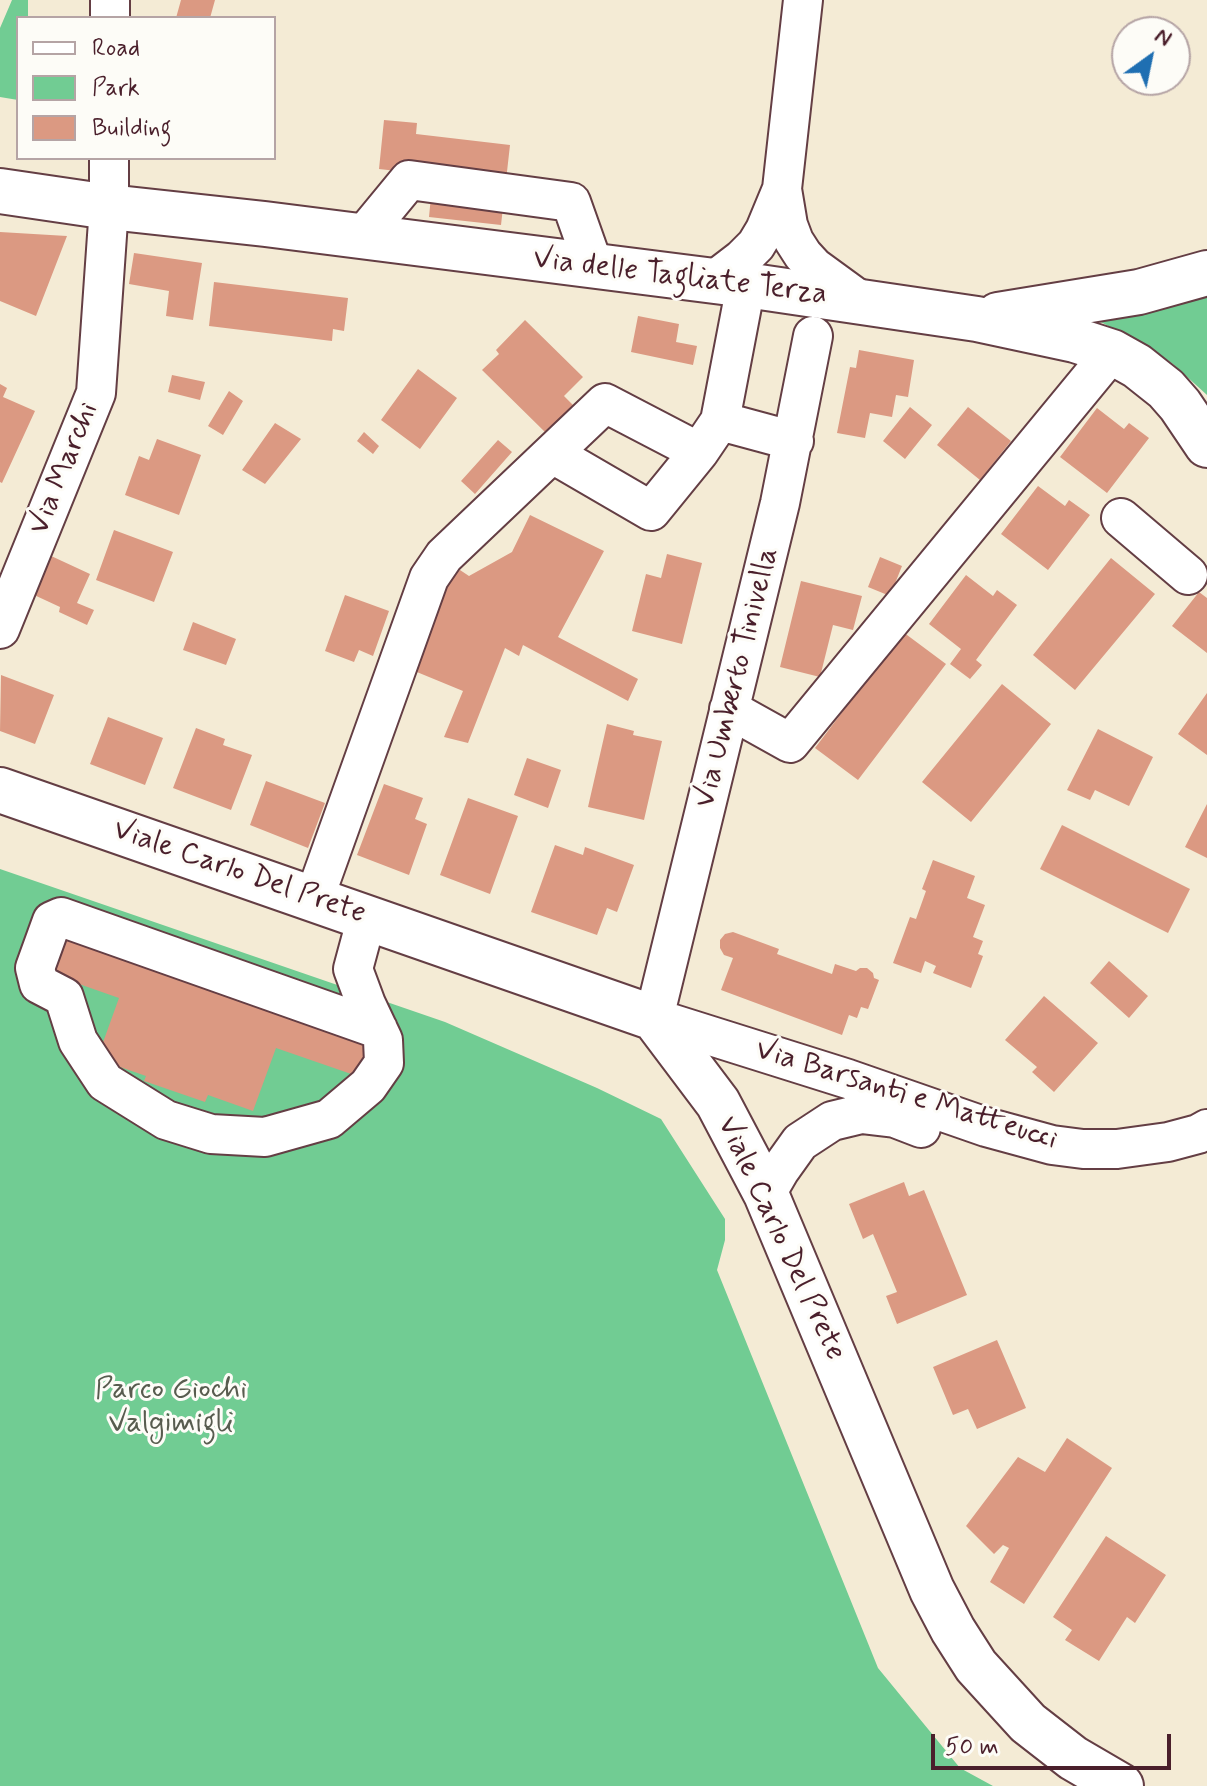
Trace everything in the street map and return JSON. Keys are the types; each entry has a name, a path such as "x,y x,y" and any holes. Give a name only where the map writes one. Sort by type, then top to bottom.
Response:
{"main road":[{"name":"Via delle Tagliate Terza","path":"0,191 729,284 977,319 1075,340 1112,352 1137,366 1166,389 1207,445"},
{"path":"977,319 1139,292 1207,273"},
{"name":"Viale Carlo Del Prete","path":"0,790 654,1018 718,1103 766,1194 932,1590 953,1630 976,1666 1028,1723 1073,1758 1121,1786"}],"street":[{"path":"803,0 782,189 788,225 794,241 814,267 862,302"},
{"name":"Via Marchi","path":"0,629 96,393 109,207 109,160"},
{"path":"362,237 409,180 571,202 594,267"},
{"path":"553,454 651,511 710,437 729,284 742,259 765,230 782,189"},
{"name":"Via Umberto Tinivella","path":"654,1018 780,503 813,336"},
{"path":"729,709 790,743 1112,352"},
{"path":"314,899 429,578 444,556 605,403 710,437 794,441"},
{"path":"1121,518 1188,575"},
{"path":"367,917 353,969 383,1040 384,1063 368,1086 329,1119 265,1137 211,1134 166,1120 105,1082 78,1041 64,997 39,984 35,968 52,921 61,917 378,1029"},
{"name":"Via Barsanti e Matteucci","path":"654,1018 848,1079 986,1127 1052,1145 1117,1149 1168,1142 1207,1129"},
{"name":"Via Barsanti e Matteucci","path":"766,1194 800,1142 832,1121 861,1114 895,1118 1045,1168 1105,1173 1138,1171 1162,1168 1207,1154"}],"green space":[{"path":"12,0 28,0 28,16 16,16 16,100 0,97 0,28"},
{"path":"1207,290 1207,395 1152,349 1097,320"},
{"name":"Parco Giochi Valgimigli","path":"0,869 445,1022 661,1119 725,1219 725,1240 717,1270 878,1668 960,1768 993,1786 0,1786"}],"building":[{"path":"181,0 215,0 211,16 177,16"},
{"path":"384,120 417,123 416,134 510,145 501,225 429,217 434,165 415,173 379,169"},
{"path":"0,232 67,236 36,316 0,301"},
{"path":"134,253 202,263 193,320 166,316 169,291 129,284"},
{"path":"214,282 348,298 344,331 333,329 332,341 209,326"},
{"path":"638,316 679,324 676,342 697,346 693,365 631,352"},
{"path":"525,320 583,377 564,396 574,406 547,434 482,370 499,354 496,350"},
{"path":"859,350 914,360 908,397 896,395 892,417 870,413 865,438 837,433 850,367 856,368"},
{"path":"418,369 457,398 420,449 381,420"},
{"path":"172,375 205,382 200,400 168,392"},
{"path":"0,384 7,388 3,397 35,411 2,483 0,482"},
{"path":"229,391 243,401 223,435 208,426"},
{"path":"910,407 932,425 905,459 883,441"},
{"path":"968,407 1011,441 980,480 937,445"},
{"path":"1097,408 1124,429 1129,423 1149,438 1107,493 1060,457"},
{"path":"275,423 301,439 265,484 242,470"},
{"path":"364,432 379,446 373,454 357,441"},
{"path":"157,439 201,455 179,515 125,495 139,456 149,460"},
{"path":"498,440 512,452 475,494 461,481"},
{"path":"1038,486 1065,506 1069,500 1090,515 1048,570 1001,534"},
{"path":"530,515 604,551 558,637 638,679 628,701 523,645 519,656 505,648 468,743 444,737 463,691 412,670 444,578 460,570 469,576 512,552"},
{"path":"114,530 173,552 154,602 96,580"},
{"path":"667,554 702,563 682,644 632,631 646,574 661,578"},
{"path":"49,555 90,574 77,603 94,610 87,625 59,612 60,607 32,594"},
{"path":"880,557 902,566 890,596 868,587"},
{"path":"1111,558 1155,594 1075,690 1033,655"},
{"path":"966,575 993,596 997,590 1017,605 976,660 982,665 970,679 950,664 961,649 929,624"},
{"path":"801,581 862,596 853,630 833,625 820,677 780,667"},
{"path":"1199,592 1207,598 1207,653 1172,626"},
{"path":"345,595 389,611 373,656 359,650 354,662 325,651"},
{"path":"193,622 236,639 226,665 183,650"},
{"path":"903,632 946,664 858,780 815,748"},
{"path":"1,675 54,695 35,744 0,731"},
{"path":"1002,684 1051,724 971,822 922,782"},
{"path":"1207,693 1207,755 1178,734"},
{"path":"108,717 163,738 145,785 90,764"},
{"path":"607,724 634,731 633,735 662,741 644,820 588,807"},
{"path":"196,728 225,739 223,745 252,755 231,810 173,788"},
{"path":"1098,729 1153,757 1129,806 1095,790 1090,800 1067,790"},
{"path":"527,758 561,770 548,808 514,795"},
{"path":"266,781 325,803 308,848 250,825"},
{"path":"384,784 423,798 415,819 427,824 409,875 357,855"},
{"path":"468,798 518,816 490,894 440,875"},
{"path":"1207,804 1207,858 1185,847"},
{"path":"1062,825 1190,889 1168,933 1040,869"},
{"path":"555,845 583,855 585,847 634,865 617,912 607,908 597,935 531,912"},
{"path":"933,860 975,876 967,898 985,905 973,937 983,941 978,954 983,956 971,988 933,973 936,966 925,961 921,973 893,963 910,917 916,919 926,891 922,889"},
{"path":"57,929 370,1039 357,1076 276,1048 253,1111 208,1095 205,1102 144,1081 146,1076 97,1059 119,998 42,971"},
{"path":"733,932 779,949 777,954 832,974 835,964 856,971 867,968 879,980 868,1009 861,1007 857,1018 849,1015 842,1035 721,990 733,958 724,955 720,940 725,934"},
{"path":"1109,961 1148,996 1129,1018 1090,983"},
{"path":"1044,996 1098,1043 1054,1092 1032,1072 1037,1067 1005,1040"},
{"path":"904,1182 909,1196 924,1190 967,1295 897,1324 886,1296 897,1292 873,1234 863,1239 849,1204"},
{"path":"997,1340 1026,1408 977,1429 968,1409 953,1415 933,1367"},
{"path":"1067,1438 1112,1468 1024,1604 990,1582 1009,1548 1003,1545 994,1554 966,1526 1018,1457 1045,1472"},
{"path":"1106,1536 1166,1575 1135,1623 1127,1617 1099,1661 1065,1640 1072,1630 1053,1617"}]}
